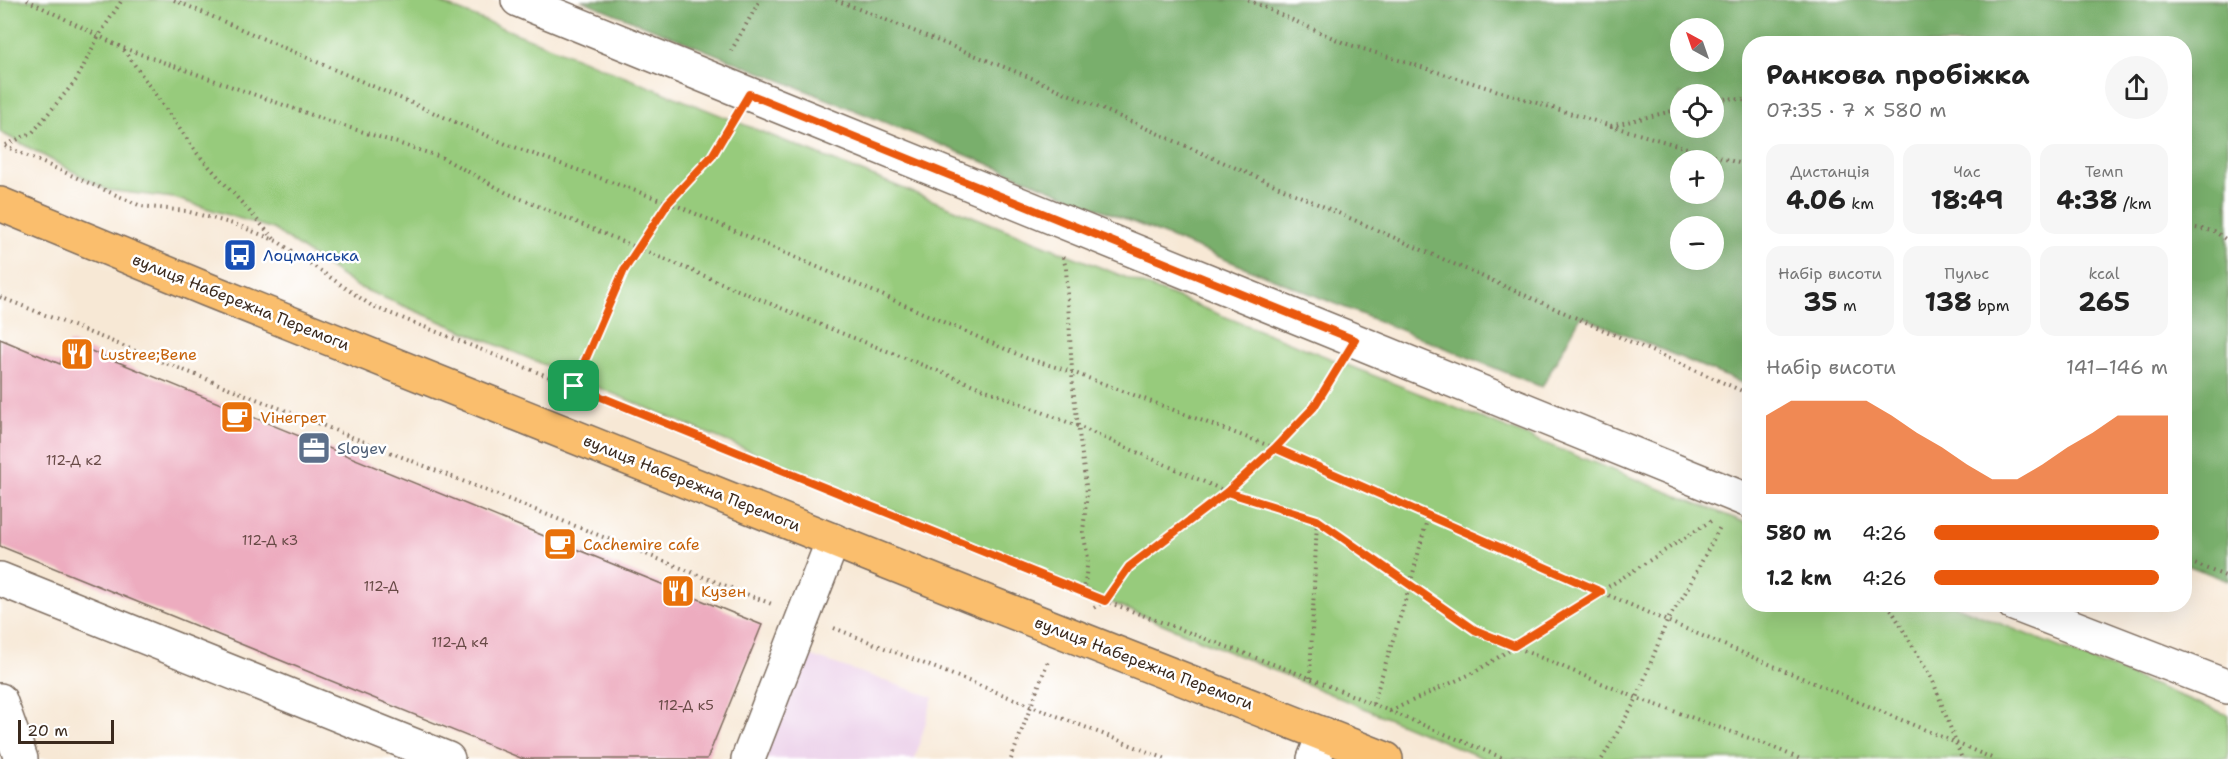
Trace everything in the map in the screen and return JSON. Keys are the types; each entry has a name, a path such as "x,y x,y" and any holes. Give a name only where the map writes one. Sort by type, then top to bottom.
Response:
{"main road":[{"name":"вулиця Набережна Перемоги","path":"0,204 208,290 1060,630 1319,746 1386,759"}],"street":[{"path":"518,0 1355,340 1738,501"},
{"path":"748,759 832,540"},
{"path":"0,579 448,759"},
{"path":"2035,612 2228,687"},
{"path":"3,720 21,759"}],"path":[{"path":"27,0 98,38 123,48 332,122 441,157 507,193 826,327 1080,427 1227,492 1317,520 1475,630 1637,698 1763,743 1800,759"},
{"path":"122,0 98,38 77,79 33,132 5,146 141,206 186,211 237,225 277,241 372,306 1105,601 1310,678 1505,759"},
{"path":"174,0 506,144 668,203 1026,358 1072,372 1275,448 1667,621 1994,759"},
{"path":"714,80 760,0"},
{"path":"836,0 1034,78 1742,391"},
{"path":"1248,0 1344,43 1742,164"},
{"path":"123,48 197,153 277,241"},
{"path":"574,386 624,270 668,203 712,156 749,94"},
{"path":"1724,99 1742,100"},
{"path":"1611,126 1670,111"},
{"path":"1053,218 1066,268 1072,372 1087,493 1083,532 1088,558 1084,592"},
{"path":"2192,227 2214,231 2228,241"},
{"path":"0,297 1166,759"},
{"path":"1011,759 1060,630 1105,601 1129,567 1227,492 1275,448 1314,407 1355,340"},
{"path":"1390,712 1475,672 1738,501"},
{"path":"1602,759 1637,698 1667,621 1738,501"},
{"path":"1373,704 1410,585 1428,516"},
{"path":"1310,678 1317,520"},
{"path":"2192,563 2228,577"},
{"path":"1893,612 1933,681 1962,759"}],"shaded area":[{"path":"797,651 933,697 915,759 758,759"}],"green space":[{"path":"0,0 433,0 1742,521 1742,612 1971,612 2228,715 2228,759 1485,759 356,286 273,229 174,198 107,190 0,132"},
{"path":"581,0 2228,0 2228,581 2192,567 2192,36 1742,36 1742,383 1581,316 1542,387"}],"building":[{"path":"0,339 60,364 69,342 762,625 707,759 523,759 0,546"}],"place":[{"name":"Лоцманська","path":"240,255"},
{"name":"Lustree;Bene","path":"77,354"},
{"name":"Vінегрет","path":"237,417"},
{"name":"Sloyev","path":"314,448"},
{"name":"Cachemire cafe","path":"560,544"},
{"name":"Кузен","path":"678,591"}],"route":[{"path":"574,386 624,270 668,203 712,156 749,94 1355,340 1314,407 1275,448 1227,492 1317,520 1475,630 1514,646 1601,592 1275,448 1227,492 1129,567 1105,601 574,386"}]}
